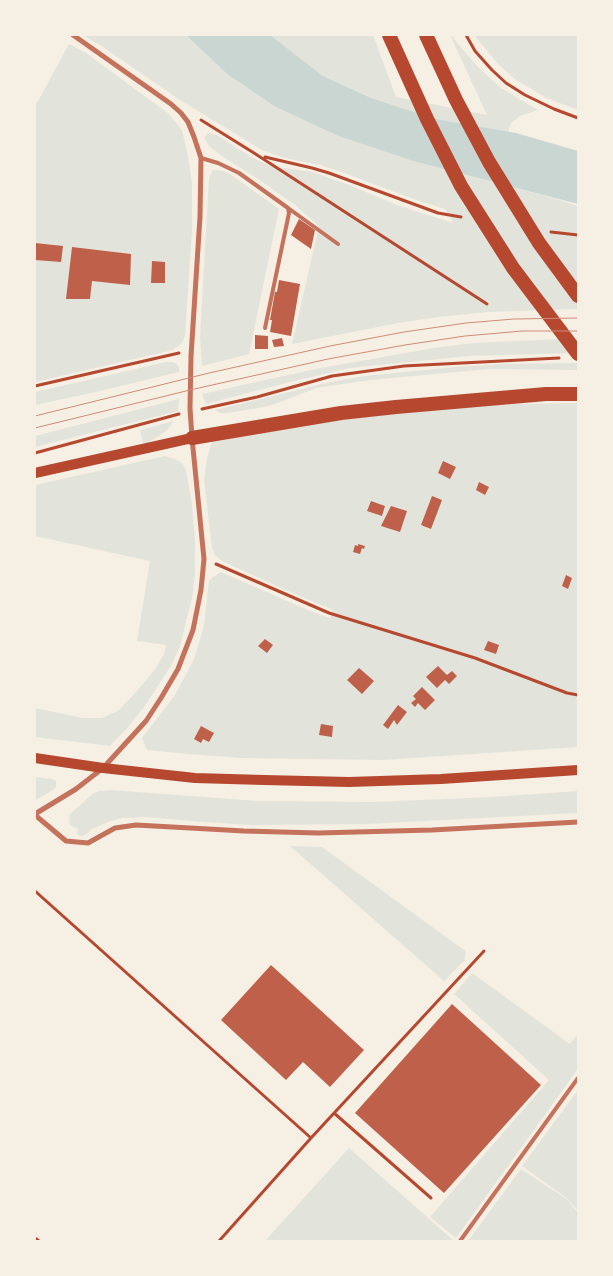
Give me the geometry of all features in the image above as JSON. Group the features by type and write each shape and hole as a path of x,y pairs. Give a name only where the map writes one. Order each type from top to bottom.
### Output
{"highway":[{"path":"389,35 427,119 461,186 513,268 578,354"},
{"path":"426,35 456,100 489,162 539,243 578,296"},
{"path":"192,438 304,419 387,408 546,394 578,394"}],"main road":[{"path":"35,473 192,438"},
{"path":"35,758 195,778 349,782 441,779 578,770"}],"street":[{"path":"73,35 181,113 188,122 201,158 200,217 190,412 204,559 201,590 193,630 178,669 162,698 146,721 103,768 76,789 35,815 66,841 88,843 115,828 136,825 318,833 432,830 578,822"}],"lane":[{"path":"201,158 218,163 239,173 338,244"},
{"path":"265,328 289,213 288,208"},
{"path":"460,1241 578,1078"}],"path":[{"path":"466,35 475,51 506,83 554,110 578,118"},
{"path":"197,118 487,304"},
{"path":"254,153 265,158 329,172 438,213 465,218"},
{"path":"547,232 578,235"},
{"path":"35,386 192,350"},
{"path":"35,453 190,412 258,397 332,376 404,366 561,357"},
{"path":"204,559 329,613 475,658 567,693 578,695"},
{"path":"35,891 311,1138"},
{"path":"219,1241 311,1138 484,951"},
{"path":"334,1113 431,1198"},
{"path":"35,1238 39,1241"}],"shaded area":[{"path":"82,35 186,35 227,74 274,106 338,136 413,161 578,206 578,309 488,312 439,317 398,323 292,344 319,226 295,205 209,146 204,138 208,133 217,135 251,157 270,166 312,172 397,205 453,223 445,209 320,165 278,156 262,150 180,100 100,45"},
{"path":"186,35 270,35 323,76 371,98 436,119 516,133 578,151 578,204 413,161 338,136 274,106 227,74"},
{"path":"270,35 373,35 396,97 487,115 450,35 452,35 478,67 501,88 538,110 520,116 511,123 508,132 436,119 371,98 323,76"},
{"path":"474,35 578,35 578,110 546,98 515,79 498,64"},
{"path":"69,44 86,53 169,114 182,130 192,183 192,231 185,336 182,343 173,350 35,382 35,102 37,103"},
{"path":"213,170 224,171 233,176 279,209 249,354 202,366 200,337 209,178"},
{"path":"558,339 578,340 578,353 469,356 350,368 206,404 202,394 315,369 434,348 473,343"},
{"path":"166,362 177,364 179,372 35,405 35,392"},
{"path":"578,363 578,370 489,369 370,380 316,388 265,407 227,413 220,413 215,410 330,382 365,376 454,367"},
{"path":"179,399 178,411 35,447 35,436"},
{"path":"578,403 578,747 383,760 241,758 147,750 142,738 175,695 194,659 204,626 209,580 221,572 330,618 333,610 222,561 215,555 212,548 204,480 207,458 212,442 350,418 455,407"},
{"path":"174,421 159,436 147,443 143,443 140,430"},
{"path":"165,456 183,464 186,471 192,504 195,541 195,575 192,598 180,646 172,664 147,703 110,746 35,737 35,708 83,718 102,718 118,711 156,668 164,654 166,645 137,641 150,561 35,536 35,485"},
{"path":"35,777 52,779 56,781 56,787 35,800"},
{"path":"110,790 258,801 374,802 578,791 578,813 368,824 252,825 146,817 122,818 92,829 85,835 77,834 78,829 70,825 70,814 94,793"},
{"path":"290,846 322,847 464,950 466,953 464,961 444,981"},
{"path":"472,973 570,1044 578,1034 578,1069 456,1238 430,1217 549,1080 454,994"},
{"path":"578,1090 578,1211 568,1199 522,1166"},
{"path":"349,1148 454,1241 265,1241"},
{"path":"521,1169 568,1200 578,1213 578,1241 468,1241"}],"building":[{"path":"299,219 315,230 311,249 291,235"},
{"path":"35,243 63,246 61,262 35,260"},
{"path":"72,247 131,254 130,285 92,281 90,299 66,299"},
{"path":"152,261 165,262 165,283 151,283"},
{"path":"279,280 300,284 291,336 270,332 272,320 270,320"},
{"path":"255,335 268,336 268,349 255,349"},
{"path":"282,338 284,346 274,347 272,340"},
{"path":"443,461 456,467 450,479 438,473"},
{"path":"479,482 489,487 485,495 476,490"},
{"path":"432,496 442,500 431,529 421,525"},
{"path":"371,501 385,506 382,516 367,511"},
{"path":"391,506 407,511 400,532 381,526"},
{"path":"358,544 365,546 360,554 353,552 355,545 358,546"},
{"path":"566,575 572,578 568,589 562,586"},
{"path":"265,639 273,645 267,653 258,646"},
{"path":"488,641 499,645 496,654 484,650"},
{"path":"438,666 447,675 452,671 457,676 449,684 445,680 437,688 426,677"},
{"path":"359,668 374,681 362,694 347,680"},
{"path":"422,687 435,700 425,710 418,703 415,707 411,703 416,699 413,696"},
{"path":"398,705 407,712 397,725 394,720 388,729 383,725"},
{"path":"321,724 333,726 332,737 319,735"},
{"path":"201,726 214,733 209,742 203,739 201,743 194,739"},
{"path":"271,965 364,1050 330,1087 303,1062 286,1080 221,1020"},
{"path":"452,1004 541,1085 444,1193 355,1113"}],"tram line":[{"path":"35,416 209,373 330,346 404,332 466,323 514,319 578,318"},
{"path":"35,428 328,359 405,345 465,336 522,331 578,331"}]}
